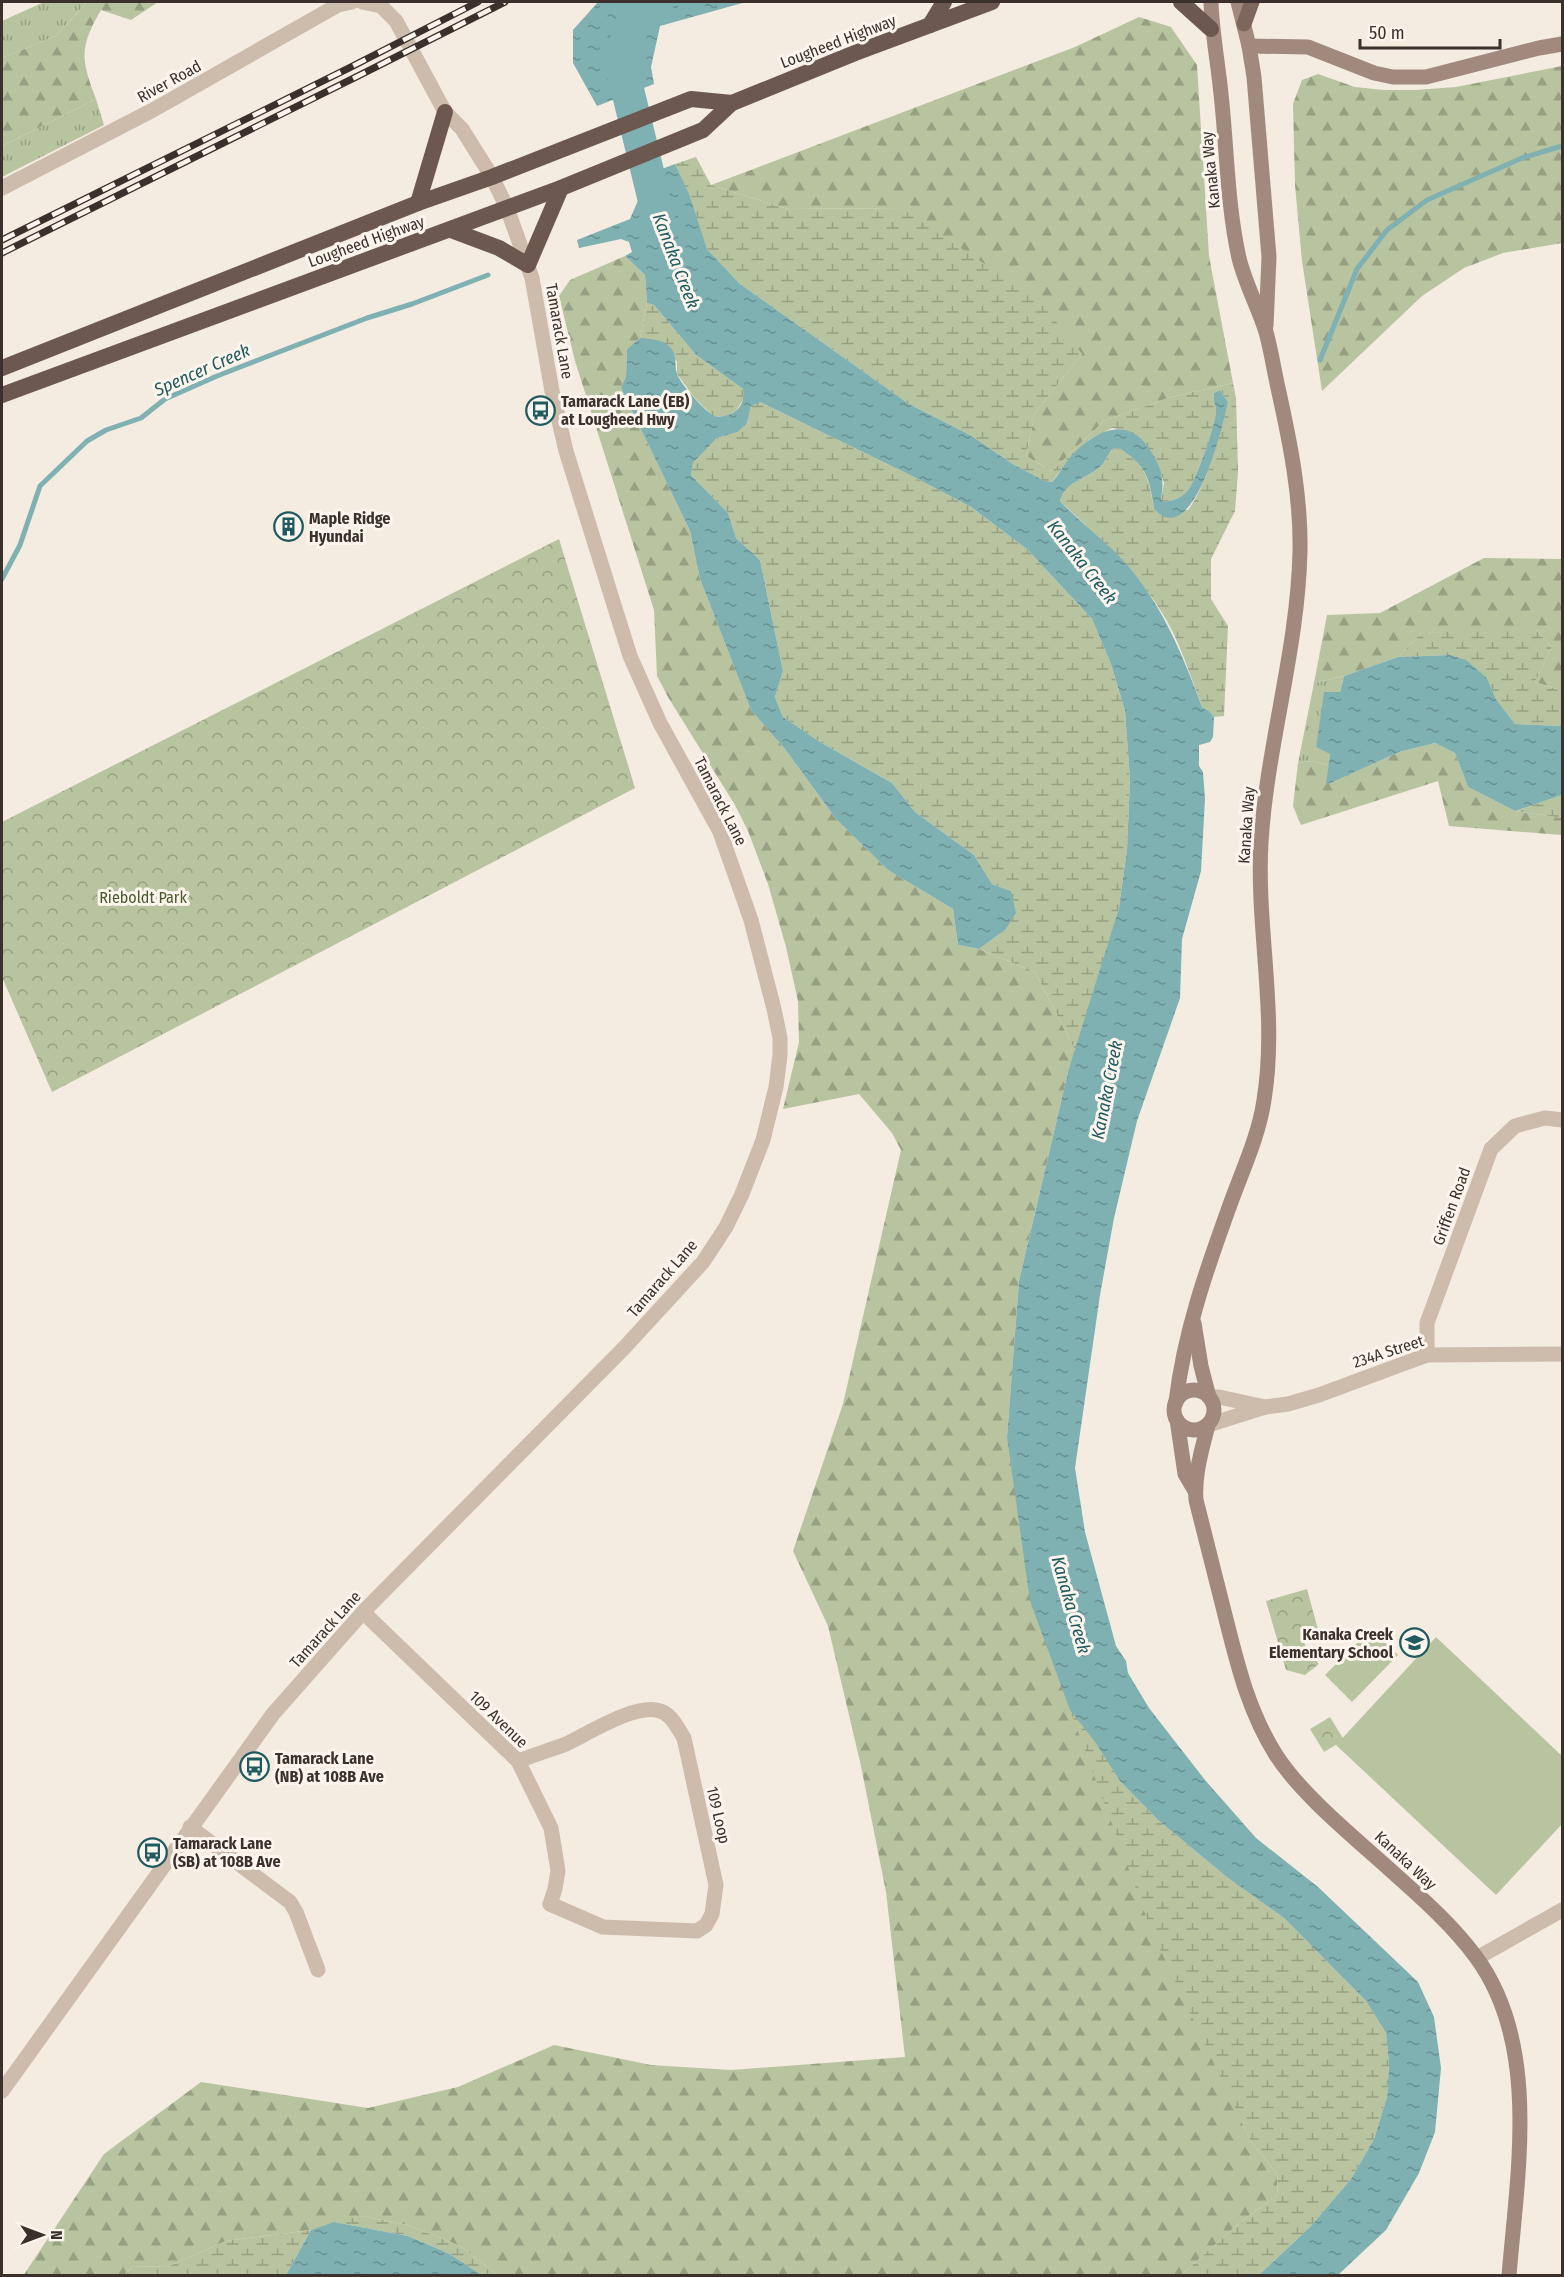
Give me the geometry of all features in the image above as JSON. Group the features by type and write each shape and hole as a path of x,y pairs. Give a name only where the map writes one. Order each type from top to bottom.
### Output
{"highway":[{"path":"930,25 944,2"},
{"name":"Lougheed Highway","path":"2,395 561,188 703,130 732,102 992,2"},
{"path":"1181,2 1212,29"},
{"name":"Lougheed Highway","path":"2,368 418,203 492,177 691,99 732,102"},
{"path":"418,203 445,112"},
{"path":"451,230 499,248 528,265 561,188"}],"main road":[{"name":"Kanaka Way","path":"1176,1402 1180,1372 1193,1315 1258,1127 1264,1102 1268,1073 1270,1010 1262,902 1263,807 1293,628 1300,550 1293,453 1266,332 1239,260 1230,194 1218,60 1212,29 1211,2"},
{"name":"Kanaka Way","path":"1238,2 1250,46 1269,257 1266,332"},
{"path":"1245,24 1252,2"},
{"path":"1250,46 1308,47 1374,73 1409,79 1426,77 1563,44"},
{"name":"Kanaka Way","path":"1193,1315 1201,1366 1209,1397"},
{"path":"1196,1390 1209,1397 1214,1410 1213,1418 1208,1425 1197,1430 1190,1430 1177,1420 1174,1411 1176,1402 1182,1395 1196,1390"},
{"name":"Kanaka Way","path":"1177,1420 1185,1473 1195,1491 1241,1680 1255,1719 1276,1756 1305,1791 1439,1914 1477,1958 1498,1996 1512,2036 1519,2081 1517,2169 1509,2276"},
{"name":"Kanaka Way","path":"1195,1491 1200,1454 1208,1425"}],"street":[{"name":"River Road","path":"2,188 153,111 338,5 352,2"},
{"path":"362,2 381,6 396,21 445,112 462,129 492,177"},
{"name":"Tamarack Lane","path":"2,2091 273,1714 363,1612 624,1348 703,1262 726,1227 742,1194 763,1140 770,1113 780,1055 780,1038 751,920 720,832 676,752 630,656 566,451 528,265 507,208 492,177"},
{"name":"Griffen Road","path":"1428,1355 1428,1323 1491,1149 1515,1126 1545,1118 1563,1120"},
{"name":"234A Street","path":"1208,1425 1265,1407 1288,1404 1312,1397 1428,1355 1563,1354"},
{"name":"234A Street","path":"1209,1397 1265,1407"},
{"name":"109 Avenue","path":"363,1612 518,1761 551,1828 558,1871 555,1889 544,1906"},
{"name":"109 Loop","path":"518,1761 643,1710 658,1710 672,1719 684,1738 716,1886 712,1914 706,1925 697,1931 603,1927 544,1906"},
{"path":"190,1827 290,1902 318,1970"},
{"path":"1477,1958 1563,1910"}],"green space":[{"path":"44,2 87,2 56,36 2,58 2,21"},
{"path":"87,2 158,2 131,20 101,10 89,34 85,54 87,74 96,99 2,146 2,58 56,36"},
{"path":"1139,17 1171,27 1197,65 1209,256 1233,383 1171,397 1104,421 1052,471 1026,456 1035,413 1082,354 901,208 788,209 711,185 1075,47"},
{"path":"1562,66 1562,243 1503,253 1464,268 1422,296 1322,391 1302,261 1295,185 1293,104 1302,80 1318,74 1355,87 1416,90 1456,87"},
{"path":"96,99 104,125 2,177 2,146"},
{"path":"696,157 711,185 788,209 901,208 1040,301 1082,354 1035,413 1026,456 1052,471 1104,421 1171,397 1233,383 1236,398 1238,472 1235,511 1211,559 1211,599 1228,626 1224,716 1214,717 1202,707 1172,631 1144,587 1118,557 1060,501 1071,485 1101,466 1112,449 1119,448 1141,467 1148,480 1154,509 1188,510 1202,486 1221,429 1228,402 1220,390 1214,393 1215,417 1192,485 1178,498 1164,502 1161,499 1164,483 1156,459 1125,430 1112,428 1090,439 1068,460 1052,482 1045,481 1011,463 972,436 909,404 740,284 707,249 675,164"},
{"path":"625,256 645,275 647,303 640,338 627,349 626,376 621,388 690,531 700,579 751,710 785,749 836,819 888,870 953,909 958,945 979,949 1035,972 1076,1052 1068,1072 1019,1281 1007,1437 1211,2054 1250,2140 1277,2174 1278,2195 1244,2219 1182,2274 1176,2275 498,2275 460,2246 408,2225 362,2216 311,2230 226,2241 167,2267 132,2266 125,2275 23,2276 104,2154 201,2082 368,2108 458,2087 554,2045 651,2065 731,2070 905,2057 886,1892 861,1766 828,1626 793,1551 843,1404 901,1150 892,1133 859,1094 783,1109 799,1042 798,1001 786,947 768,884 748,831 735,805 657,676 654,610 575,361 559,296 570,280"},
{"path":"647,303 654,305 696,355 743,389 744,398 736,411 724,417 713,416 694,397 677,374 677,361 640,338"},
{"path":"756,402 912,476 971,507 1027,549 1092,619 1111,664 1125,711 1130,780 1127,849 1119,908 1076,1052 1035,972 979,949 1005,930 1011,891 992,884 974,855 915,812 892,783 820,742 783,717 775,697 783,671 760,560 736,538 728,513 691,475 693,463 717,438 738,432 747,423 751,406"},
{"name":"Rieboldt Park","path":"559,539 635,788 52,1092 2,977 2,822"},
{"path":"1484,558 1562,559 1562,691 1535,682 1552,647 1536,630 1421,633 1398,657 1344,676 1314,683 1327,615 1380,613"},
{"path":"1536,630 1552,647 1535,682 1562,691 1562,726 1515,724 1496,699 1487,678 1450,655 1398,657 1421,633"},
{"path":"1344,676 1340,692 1325,692 1316,747 1330,753 1329,765 1312,761 1298,763 1314,683"},
{"path":"1435,743 1455,753 1468,787 1515,811 1562,818 1562,835 1449,826 1438,781 1301,825 1293,806 1298,763 1312,761 1329,765 1327,784 1399,752"},
{"path":"1562,795 1562,818 1515,811"},
{"path":"1307,1589 1320,1637 1304,1642 1319,1664 1305,1675 1286,1670 1266,1601"},
{"path":"1371,1629 1398,1655 1352,1702 1325,1675"},
{"path":"1436,1637 1562,1756 1562,1824 1496,1895 1336,1745"},
{"path":"1070,1710 1096,1742 1120,1781 1158,1820 1228,1878 1284,1918 1366,2001 1386,2033 1389,2065 1387,2097 1374,2139 1351,2179 1311,2226 1259,2275 1176,2275 1182,2274 1244,2219 1278,2195 1277,2174 1250,2140 1151,1930"},
{"path":"1330,1717 1344,1740 1324,1752 1310,1729"},
{"path":"362,2216 408,2225 460,2246 498,2275 482,2275 448,2253 408,2236 334,2222"},
{"path":"311,2230 286,2275 125,2276 132,2266 167,2267 226,2241"}],"water":[{"path":"598,2 746,2 660,26 651,67 654,84 597,106 573,63 573,30"},
{"path":"675,164 689,194 707,249 740,284 909,404 972,436 1011,463 1045,481 1052,482 1068,460 1086,442 1097,435 1118,429 1139,437 1148,447 1159,466 1162,478 1161,499 1164,502 1178,498 1192,485 1205,452 1216,411 1214,393 1220,390 1228,402 1215,451 1199,492 1188,507 1177,516 1165,517 1154,509 1145,473 1136,461 1119,448 1112,449 1101,466 1071,485 1060,501 1130,568 1156,604 1177,644 1202,707 1214,717 1213,737 1210,742 1199,745 1199,766 1203,772 1205,799 1201,871 1182,939 1180,998 1137,1121 1114,1218 1100,1295 1075,1468 1085,1532 1116,1646 1126,1661 1128,1673 1149,1708 1205,1780 1256,1838 1318,1887 1418,1982 1434,2017 1441,2068 1435,2132 1419,2173 1386,2230 1338,2275 1259,2275 1311,2226 1351,2179 1374,2139 1387,2097 1389,2065 1386,2033 1366,2001 1284,1918 1228,1878 1158,1820 1120,1781 1096,1743 1070,1710 1030,1601 1007,1437 1019,1281 1068,1072 1119,908 1127,849 1130,780 1125,711 1111,664 1092,619 1027,549 971,507 760,402 751,406 747,423 738,432 717,438 693,463 691,475 728,513 736,538 760,560 783,671 775,697 783,717 820,742 892,783 915,812 974,855 992,884 1011,891 1016,913 1005,930 979,949 958,945 953,909 888,870 836,819 785,749 751,710 700,579 690,531 621,388 626,376 627,349 640,338 660,341 670,347 674,353 679,378 711,414 717,417 729,415 737,410 743,400 743,389 696,355 654,305 647,303 645,275 625,256 632,252 629,242 621,239 579,248 577,240 630,219 639,198 633,180"},
{"path":"1450,655 1466,660 1487,678 1496,699 1515,724 1562,726 1562,795 1515,811 1468,787 1455,753 1435,743 1399,752 1326,785 1330,754 1316,747 1324,692 1340,692 1344,676 1398,657"},
{"path":"334,2222 408,2236 448,2253 482,2275 286,2275 311,2230"}],"waterway":[{"name":"Kanaka Creek","path":"657,2 634,17 620,59 659,219"},
{"path":"1320,360 1357,269 1387,230 1427,200 1522,158 1562,146"},
{"name":"Spencer Creek","path":"2,579 20,545 40,486 87,441 106,430 141,418 165,399 217,376 367,318 412,304 488,275"}],"railway":[{"path":"2,240 478,2"},
{"path":"2,253 505,2"}],"place":[{"name":"Tamarack Lane (EB) at Lougheed Hwy","path":"540,410"},
{"name":"Maple Ridge Hyundai","path":"288,527"},
{"name":"Kanaka Creek Elementary School","path":"1414,1643"},
{"name":"Tamarack Lane (NB) at 108B Ave","path":"254,1767"},
{"name":"Tamarack Lane (SB) at 108B Ave","path":"152,1852"}]}
